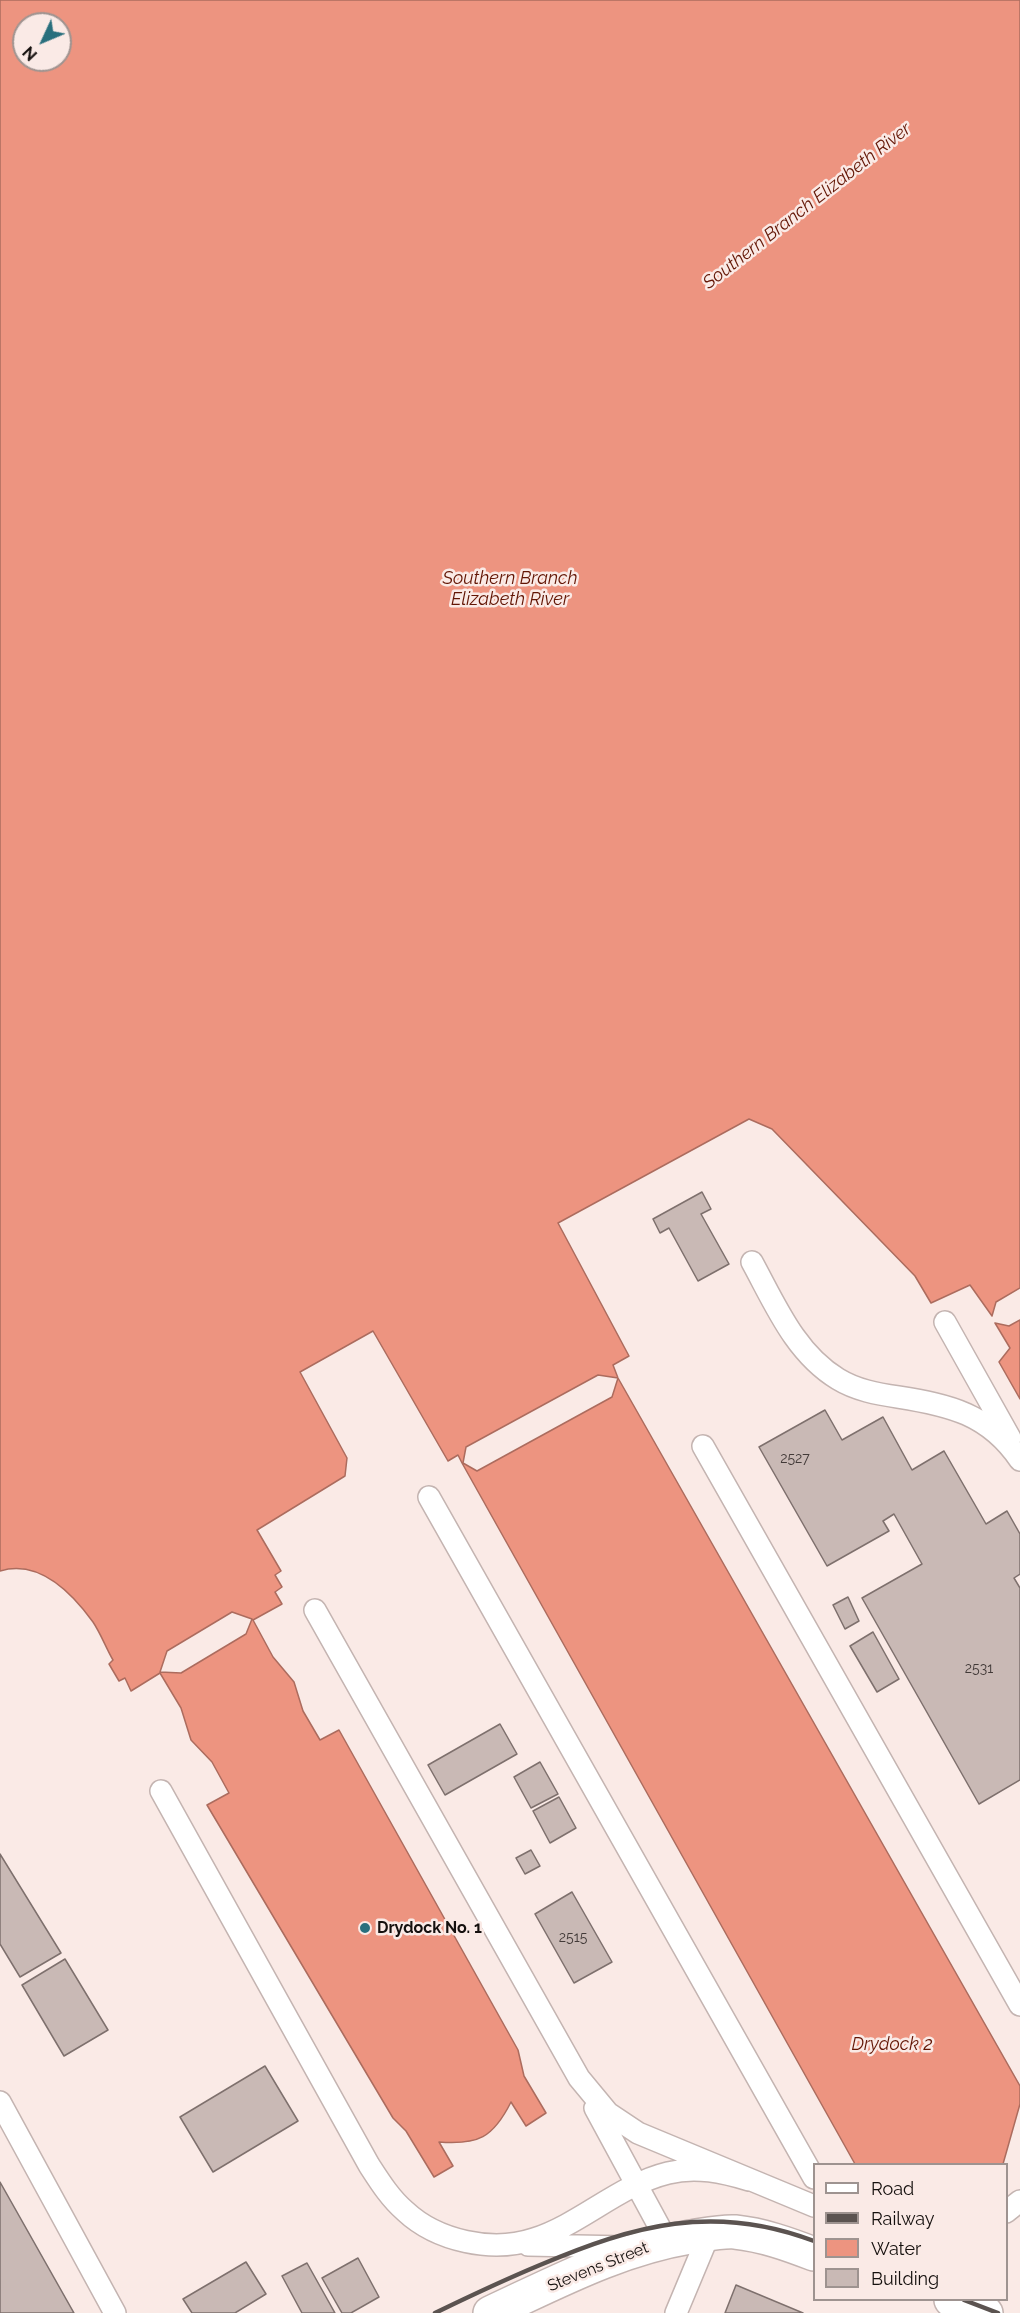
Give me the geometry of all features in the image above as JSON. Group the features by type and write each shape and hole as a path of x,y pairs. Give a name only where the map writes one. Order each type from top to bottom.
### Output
{"street":[{"name":"Stevens Street","path":"489,2313 606,2260 654,2244 733,2232 771,2238 813,2254"},
{"path":"954,2301 986,2313"}],"lane":[{"path":"752,1262 798,1342 808,1355 831,1374 859,1390 947,1406 965,1413 993,1430 1020,1458"},
{"path":"945,1322 1020,1458"},
{"path":"703,1446 1020,2005"},
{"path":"429,1497 813,2176"},
{"path":"161,1791 381,2185 407,2214 437,2231 466,2242 654,2244 637,2185 315,1610"},
{"path":"579,2078 593,2097 622,2124 656,2142 813,2206"},
{"path":"0,2102 115,2313"},
{"path":"498,2244 534,2239 637,2185 669,2172 721,2172 749,2180"},
{"path":"1008,2210 1020,2201"},
{"path":"676,2313 709,2234"}],"water":[{"name":"Southern Branch Elizabeth River","path":"0,0 1020,0 1020,1288 996,1302 992,1316 970,1285 931,1303 915,1276 772,1129 749,1119 558,1223 629,1356 613,1365 618,1378 1020,2086 1020,2104 1003,2163 854,2163 458,1455 448,1461 373,1331 300,1372 347,1458 345,1476 257,1530 281,1571 275,1575 282,1587 275,1592 282,1604 253,1620 273,1657 294,1682 303,1711 320,1740 339,1730 518,2050 524,2076 546,2113 526,2126 511,2102 498,2124 483,2137 464,2142 439,2142 453,2166 434,2177 406,2131 393,2118 207,1805 229,1793 212,1762 191,1740 181,1708 160,1673 131,1691 125,1678 119,1681 109,1664 113,1660 99,1631 75,1600 53,1581 28,1570 0,1571","holes":["598,1375 618,1378 612,1397 477,1471 463,1463 466,1447","232,1612 252,1619 246,1634 181,1673 160,1672 167,1651"]},
{"path":"1020,1320 1020,1399 999,1362 1010,1348 995,1323 1009,1326"}],"building":[{"path":"702,1192 711,1209 701,1214 729,1264 698,1281 669,1228 660,1233 653,1219"},
{"path":"825,1410 842,1440 883,1417 912,1470 944,1451 986,1524 1007,1511 1020,1534 1020,1574 1014,1578 1020,1588 1020,1780 979,1804 862,1598 922,1564 894,1514 883,1521 889,1531 827,1566 759,1447"},
{"path":"848,1597 859,1621 845,1629 833,1605"},
{"path":"873,1632 899,1679 877,1692 850,1646"},
{"path":"500,1724 517,1754 445,1795 428,1765"},
{"path":"540,1762 558,1794 531,1808 514,1777"},
{"path":"559,1797 576,1828 550,1843 533,1811"},
{"path":"531,1850 540,1866 525,1874 516,1858"},
{"path":"0,1854 61,1953 20,1977 0,1944"},
{"path":"572,1892 612,1962 574,1983 535,1914"},
{"path":"65,1959 108,2030 64,2056 22,1985"},
{"path":"265,2066 298,2121 213,2172 180,2117"},
{"path":"0,2182 74,2313 0,2313"},
{"path":"358,2258 379,2297 351,2313 342,2313 322,2278"},
{"path":"246,2262 266,2294 235,2313 192,2313 183,2299"},
{"path":"307,2263 335,2313 302,2313 282,2276"},
{"path":"736,2285 803,2313 725,2313"}],"railway":[{"path":"435,2313 513,2276 575,2251 642,2230 708,2221 742,2223 777,2229 813,2241"},
{"path":"967,2301 998,2313"}],"place":[{"name":"Drydock No. 1","path":"365,1928"}],"water label":[{"name":"Drydock 2","path":"892,2045"}]}
